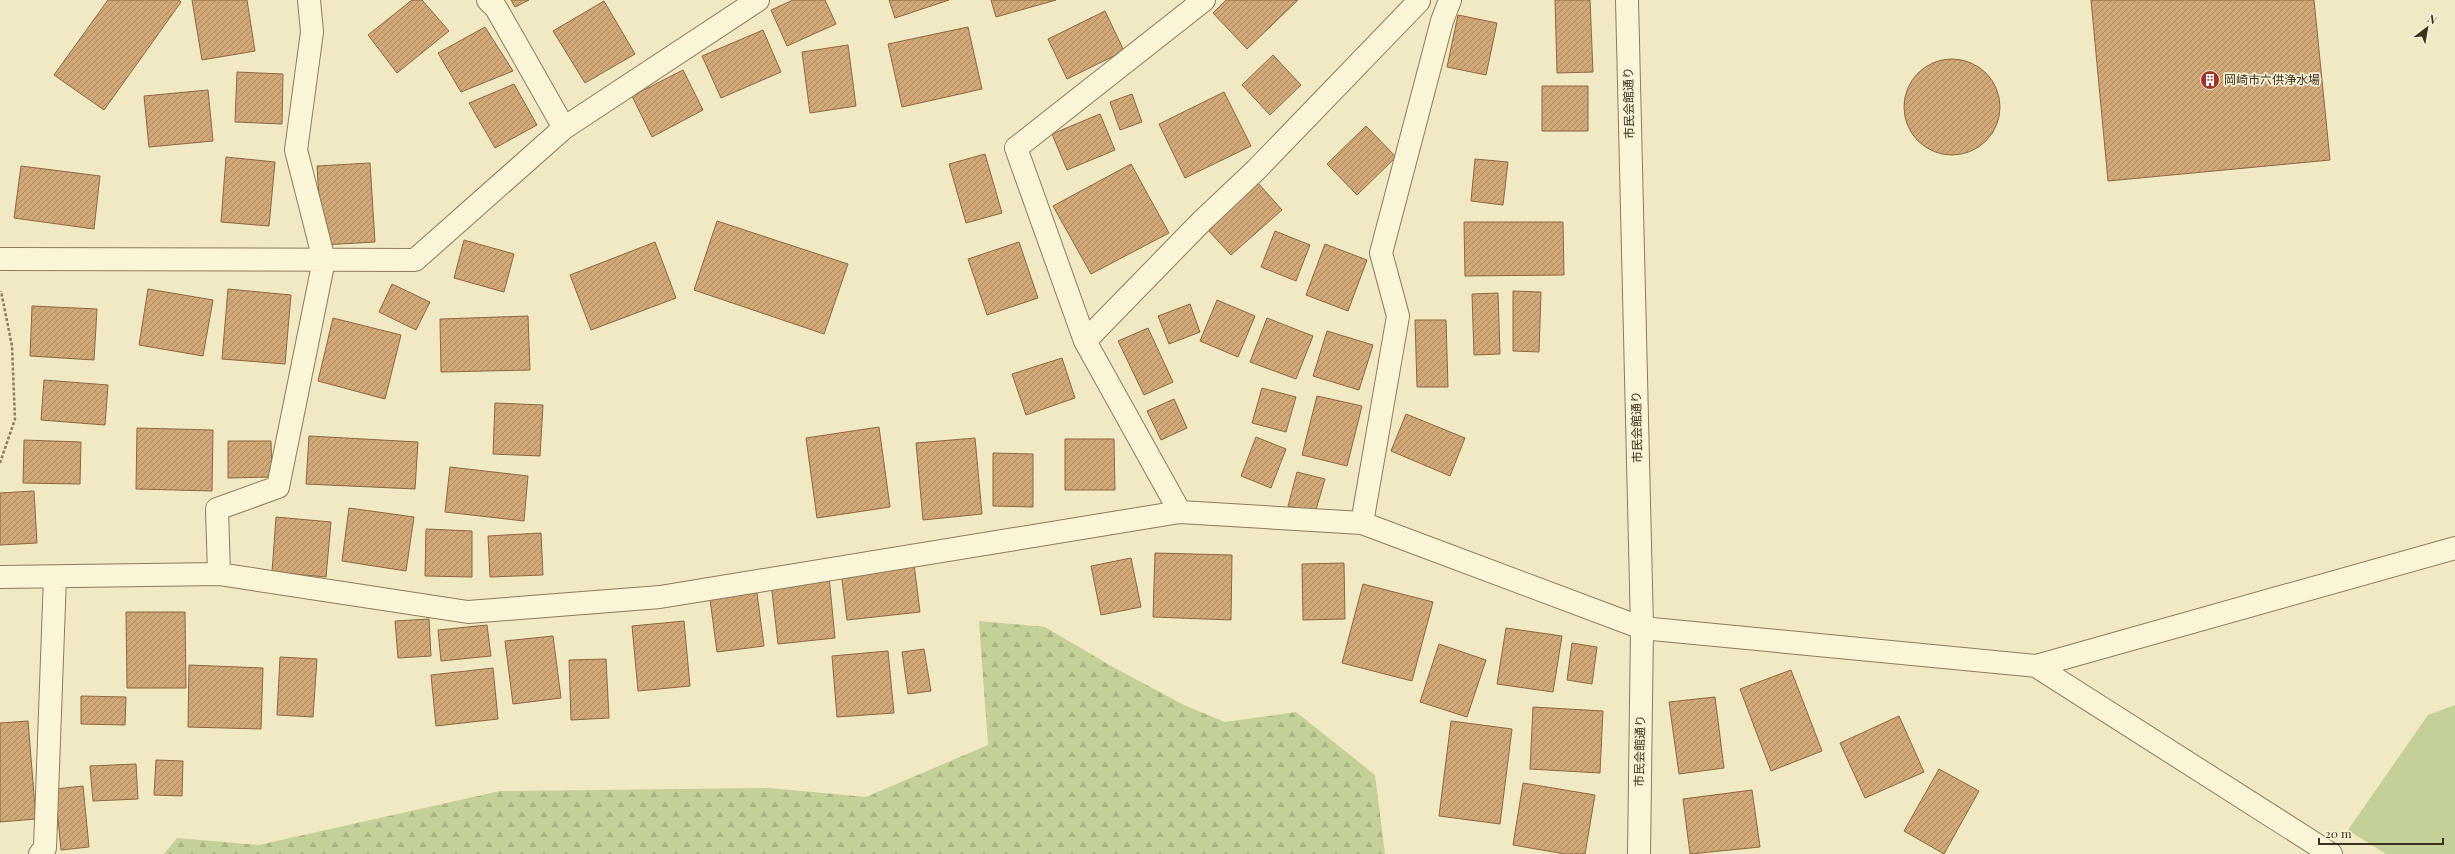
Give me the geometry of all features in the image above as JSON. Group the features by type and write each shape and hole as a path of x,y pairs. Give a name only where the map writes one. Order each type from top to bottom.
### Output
{"street":[{"path":"219,574 216,509 278,487 324,260 296,150 312,32 309,0"},
{"path":"488,0 496,8 564,128"},
{"path":"0,259 415,260 564,128 758,0"},
{"path":"1180,512 1085,341 1016,148 1204,0"},
{"path":"1085,341 1202,221 1256,170 1418,0 1442,21"},
{"path":"1362,523 1398,316 1382,253 1442,21 1450,0"},
{"name":"市民会館通り","path":"1627,0 1642,628 1639,854"},
{"path":"0,577 219,574 468,612 660,597 1180,512 1362,523 1642,628 2036,666 2455,548"},
{"path":"40,854 45,848 55,577"},
{"path":"2036,666 2331,854"}],"path":[{"path":"0,289 12,346 15,419 0,463"}],"green space":[{"path":"979,621 1045,627 1111,666 1184,705 1225,722 1296,712 1375,775 1385,854 164,854 177,838 259,845 500,791 769,788 866,797 988,745"},
{"path":"2455,705 2455,854 2386,854 2348,830 2428,715"}],"building":[{"path":"108,0 179,0 181,2 104,110 54,75"},
{"path":"192,0 247,0 255,51 202,60"},
{"path":"412,0 422,0 449,31 397,73 368,35"},
{"path":"511,0 529,0 515,7"},
{"path":"793,0 825,0 836,24 787,46 771,10"},
{"path":"889,0 949,0 895,18"},
{"path":"991,0 1056,0 996,17"},
{"path":"1226,0 1298,0 1247,49 1213,13"},
{"path":"1555,0 1590,0 1593,72 1557,73"},
{"name":"岡崎市六供浄水場","path":"2091,0 2314,0 2330,160 2108,181"},
{"path":"604,1 635,54 585,83 553,31"},
{"path":"1105,11 1124,51 1067,79 1048,39"},
{"path":"1458,15 1497,23 1486,75 1447,67"},
{"path":"485,27 513,71 461,92 438,53"},
{"path":"968,27 982,89 902,107 888,44"},
{"path":"763,30 781,72 721,98 702,56"},
{"path":"848,45 856,106 810,113 802,52"},
{"path":"1273,55 1301,85 1270,115 1242,85"},
{"path":"1952,59 1970,63 1979,67 1986,73 1992,80 1996,89 2000,107 1996,125 1992,134 1986,141 1979,147 1970,151 1952,155 1934,151 1925,147 1918,141 1912,134 1908,125 1904,107 1908,89 1912,80 1918,73 1925,67 1934,63"},
{"path":"683,70 703,110 652,137 632,96"},
{"path":"237,72 283,74 282,124 235,122"},
{"path":"514,84 537,125 495,148 469,103"},
{"path":"1542,86 1588,86 1588,131 1542,131"},
{"path":"208,90 213,141 149,147 144,96"},
{"path":"1224,92 1251,146 1185,178 1159,124"},
{"path":"1132,94 1142,122 1120,130 1110,102"},
{"path":"1100,114 1115,150 1067,170 1052,134"},
{"path":"1366,126 1396,157 1357,195 1327,164"},
{"path":"985,154 1002,213 966,223 949,164"},
{"path":"226,157 275,162 269,226 221,222"},
{"path":"1475,159 1508,162 1503,205 1471,201"},
{"path":"370,163 375,242 322,245 317,166"},
{"path":"1131,164 1169,233 1091,274 1053,206"},
{"path":"21,166 100,176 94,229 14,218"},
{"path":"1258,183 1282,210 1231,255 1207,229"},
{"path":"717,221 848,264 824,334 694,290"},
{"path":"1464,222 1563,222 1564,275 1465,276"},
{"path":"1275,231 1310,245 1296,281 1261,267"},
{"path":"464,240 514,254 504,292 454,278"},
{"path":"655,242 676,298 591,330 570,275"},
{"path":"1019,242 1038,298 987,315 968,259"},
{"path":"1325,244 1367,260 1348,311 1306,295"},
{"path":"392,284 430,302 416,330 379,312"},
{"path":"148,289 213,300 203,356 139,345"},
{"path":"228,289 291,295 285,364 222,359"},
{"path":"1513,291 1541,292 1539,352 1513,351"},
{"path":"1498,293 1500,354 1474,355 1472,294"},
{"path":"1217,300 1255,316 1238,357 1200,341"},
{"path":"1190,304 1200,332 1169,344 1158,316"},
{"path":"32,306 97,309 94,360 30,356"},
{"path":"528,316 530,370 441,372 440,319"},
{"path":"333,318 401,335 385,399 318,381"},
{"path":"1267,318 1313,336 1296,379 1250,362"},
{"path":"1415,320 1446,320 1448,387 1417,387"},
{"path":"1148,328 1173,382 1144,395 1118,341"},
{"path":"1327,331 1373,345 1359,390 1313,376"},
{"path":"1062,358 1075,398 1026,415 1012,374"},
{"path":"44,380 108,385 105,425 41,420"},
{"path":"1262,388 1296,397 1286,432 1252,423"},
{"path":"1317,396 1362,406 1347,466 1302,455"},
{"path":"1174,399 1187,428 1161,440 1147,411"},
{"path":"495,403 543,405 540,456 493,454"},
{"path":"1406,414 1465,438 1450,476 1391,451"},
{"path":"879,427 890,507 817,518 806,438"},
{"path":"137,428 213,430 212,491 136,489"},
{"path":"309,436 418,442 415,489 306,484"},
{"path":"1256,437 1286,449 1271,488 1241,476"},
{"path":"975,438 982,514 923,520 916,443"},
{"path":"1065,439 1114,439 1115,490 1065,490"},
{"path":"24,440 81,442 80,484 23,483"},
{"path":"228,441 271,441 272,477 228,478"},
{"path":"993,453 1033,454 1033,507 993,506"},
{"path":"450,467 528,476 524,521 445,512"},
{"path":"1297,472 1325,479 1315,513 1288,506"},
{"path":"34,491 37,543 0,545 0,493"},
{"path":"349,508 414,517 406,571 342,561"},
{"path":"276,517 331,522 326,577 272,572"},
{"path":"426,529 472,531 472,577 425,576"},
{"path":"541,533 543,575 490,577 488,536"},
{"path":"1155,553 1232,555 1231,620 1153,617"},
{"path":"1131,558 1141,607 1101,615 1091,566"},
{"path":"1344,563 1345,619 1303,620 1302,564"},
{"path":"914,564 920,612 847,620 841,572"},
{"path":"829,577 835,638 778,644 771,583"},
{"path":"1363,584 1433,602 1412,681 1342,663"},
{"path":"756,586 764,646 717,652 709,592"},
{"path":"126,612 185,612 186,688 127,688"},
{"path":"429,619 431,656 398,658 395,621"},
{"path":"684,621 690,686 638,691 632,626"},
{"path":"487,625 491,656 441,661 438,630"},
{"path":"1506,628 1562,636 1553,692 1497,684"},
{"path":"553,636 561,698 513,704 505,641"},
{"path":"1572,643 1597,647 1592,684 1567,680"},
{"path":"1439,644 1486,660 1467,717 1420,702"},
{"path":"924,649 931,691 908,694 902,652"},
{"path":"888,651 894,713 837,717 832,656"},
{"path":"280,657 317,659 313,717 277,715"},
{"path":"606,659 609,718 571,720 569,660"},
{"path":"189,665 263,668 261,729 188,727"},
{"path":"493,668 498,719 436,726 431,675"},
{"path":"1791,670 1822,751 1771,771 1740,689"},
{"path":"81,696 126,697 125,725 81,724"},
{"path":"1715,697 1724,768 1679,774 1669,702"},
{"path":"1533,707 1603,711 1600,773 1530,769"},
{"path":"1899,716 1924,772 1865,798 1840,743"},
{"path":"28,721 36,819 0,822 0,723"},
{"path":"1451,721 1512,729 1500,824 1439,816"},
{"path":"156,760 183,761 182,796 154,795"},
{"path":"136,764 138,799 93,801 90,766"},
{"path":"1939,769 1979,791 1944,854 1904,831"},
{"path":"1523,783 1595,795 1585,854 1565,854 1513,845"},
{"path":"83,786 89,847 61,850 55,789"},
{"path":"1752,790 1760,847 1690,854 1683,799"}],"place":[{"name":"岡崎市六供浄水場","path":"2210,80"}]}
